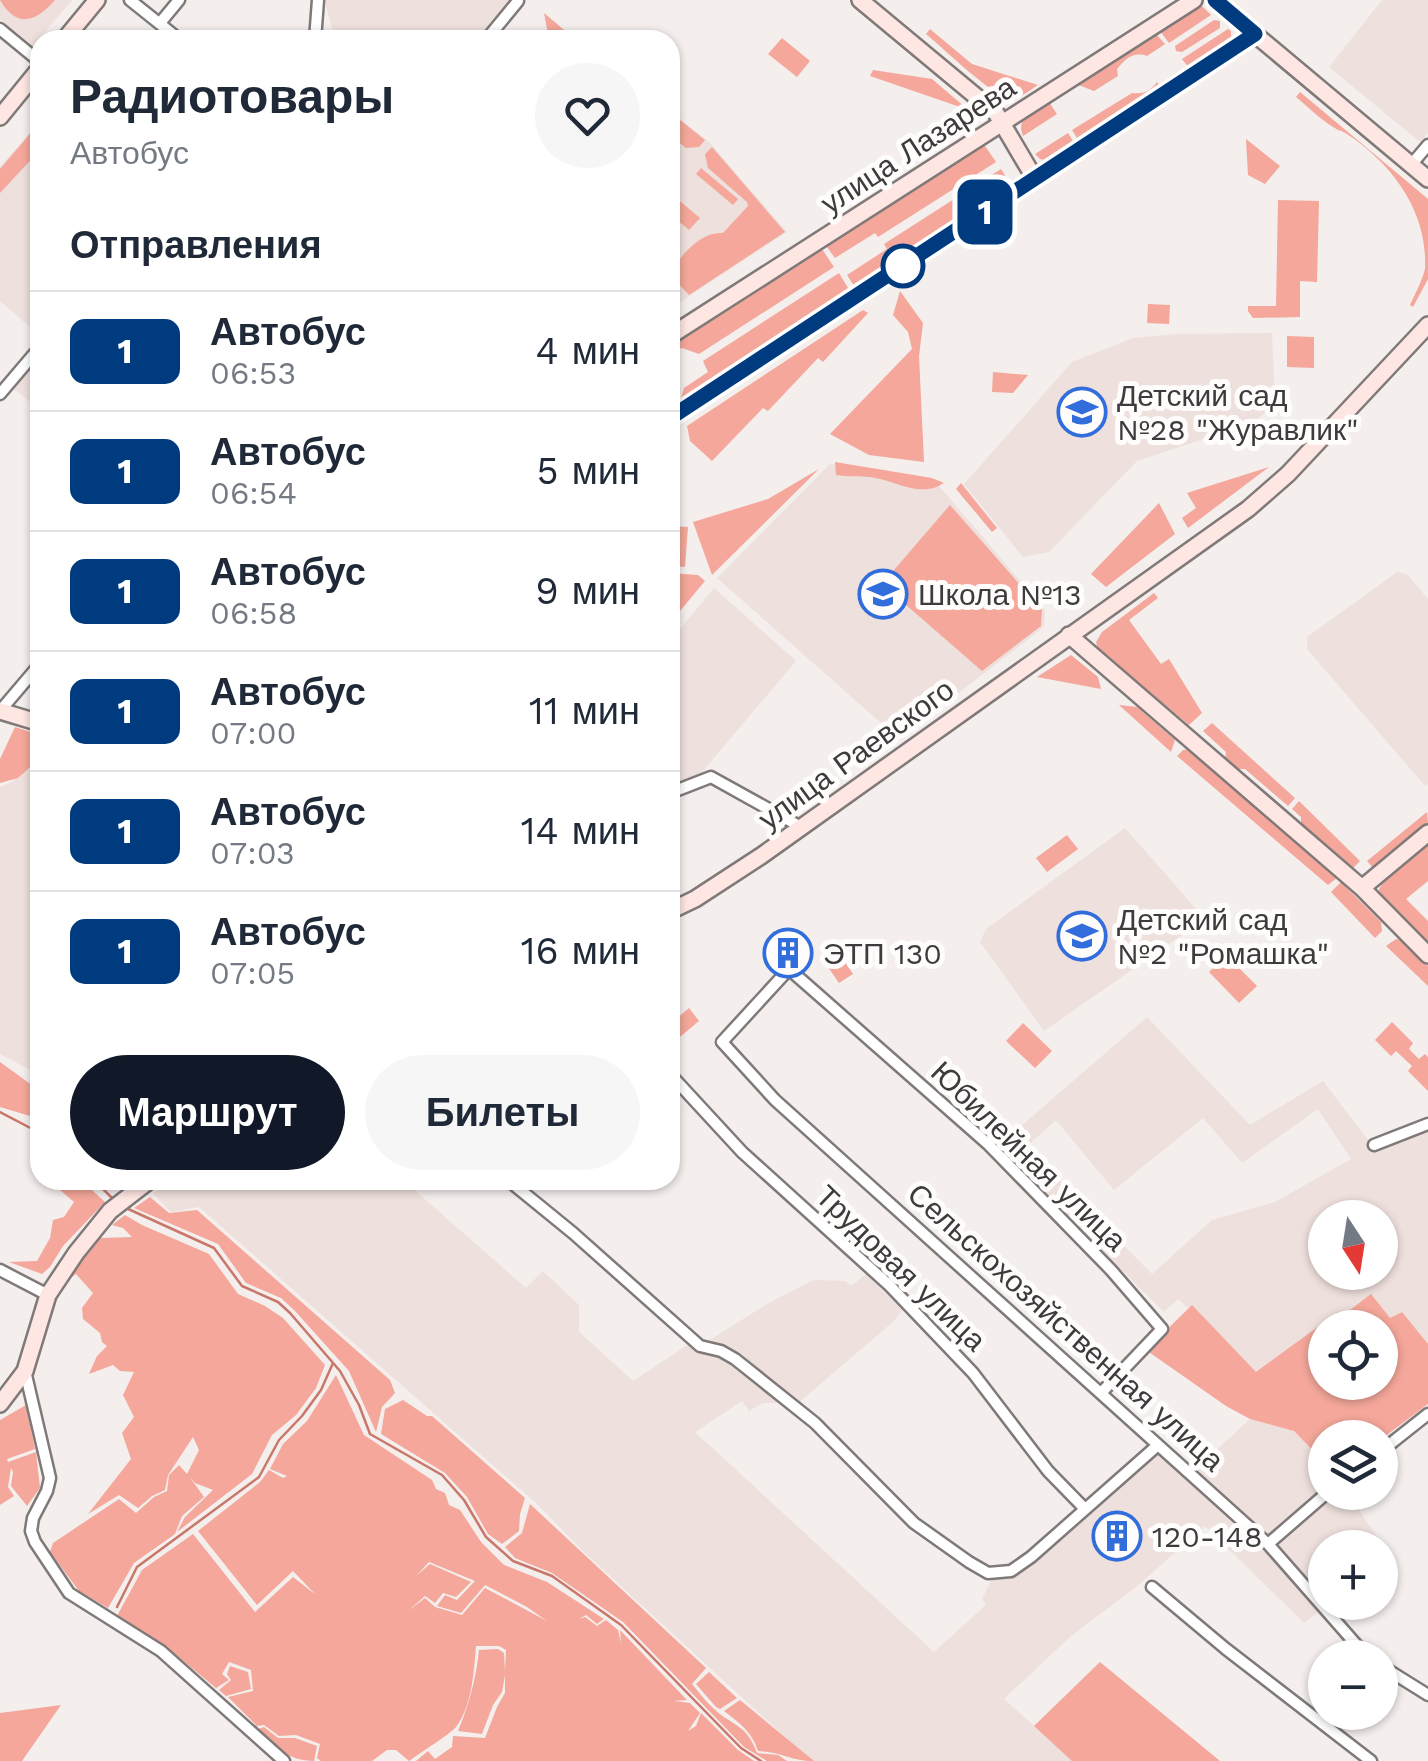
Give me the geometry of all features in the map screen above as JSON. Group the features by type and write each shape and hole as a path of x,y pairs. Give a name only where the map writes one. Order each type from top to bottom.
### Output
{"main road":[{"path":"72,30 97,0"},
{"path":"860,0 996,112 1035,179"},
{"name":"улица Лазарева","path":"680,330 1194,0"},
{"path":"1214,0 1428,179"},
{"path":"680,411 1255,34"},
{"path":"0,117 30,81"},
{"name":"улица Раевского","path":"680,906 745,867 1248,510 1288,474 1428,325"},
{"path":"1069,635 1362,888 1428,955"},
{"path":"0,711 30,720"},
{"path":"1362,888 1428,833"},
{"path":"0,1404 25,1371 48,1295 76,1252 110,1211 137,1190"}],"street":[{"path":"130,0 169,30"},
{"path":"160,22 179,0"},
{"path":"316,30 318,0"},
{"path":"494,30 518,1"},
{"path":"0,29 30,63"},
{"path":"1411,165 1428,145"},
{"path":"0,394 30,358"},
{"path":"0,711 30,676"},
{"path":"680,788 711,777 801,827"},
{"name":"Сельскохозяйственная улица","path":"789,969 722,1042 775,1100 1268,1544 1352,1640"},
{"name":"Юбилейная улица","path":"789,969 988,1144 1162,1328 1102,1392"},
{"name":"Трудовая улица","path":"680,1085 742,1152 914,1311 974,1374 1048,1471 1085,1508"},
{"path":"1374,1145 1428,1124"},
{"path":"520,1190 700,1346 735,1359 815,1423 914,1523 988,1572 1011,1570 1158,1446"},
{"path":"0,1270 48,1295"},
{"path":"25,1371 50,1478 31,1531 43,1554 69,1593 161,1651 284,1761"},
{"path":"1398,1438 1428,1414"},
{"path":"1268,1544 1308,1509"},
{"path":"1152,1588 1371,1761"},
{"path":"1398,1676 1428,1695"}],"shaded area":[{"path":"0,0 72,0 47,30 30,30 30,44 0,19"},
{"path":"0,0 55,0 34,17 20,19"},
{"path":"326,0 511,0 486,30 333,30"},
{"path":"1382,0 1428,0 1428,133 1420,142 1329,67"},
{"path":"1199,7 1211,15 1169,43 1160,31"},
{"path":"544,13 564,30 547,30"},
{"path":"1214,20 1220,21 1220,28 1182,52 1176,51 1175,46"},
{"path":"930,29 972,64 1038,85 1017,98 1001,95 926,34"},
{"path":"1228,29 1231,37 1227,44 1189,68 1182,59"},
{"path":"1156,34 1165,44 1147,56 1130,57 1117,69 1118,76 1094,91 1076,84"},
{"path":"782,38 810,61 797,77 768,54"},
{"path":"873,70 932,79 972,113 969,128 959,134 955,132 963,108 870,76"},
{"path":"1157,82 1161,88 1079,141 1072,130 1132,93 1149,90"},
{"path":"1300,92 1428,199 1428,279 1413,307 1410,305 1425,269 1414,209 1379,160 1314,113 1296,97"},
{"path":"1049,102 1057,114 1023,136 1024,119"},
{"path":"680,119 709,142 787,232 680,302"},
{"path":"680,120 705,140 699,147 686,148 680,143"},
{"path":"30,132 30,327 0,301 0,167"},
{"path":"1068,133 1075,144 1049,161 1035,154"},
{"path":"30,134 30,161 0,193 0,169"},
{"path":"1246,139 1280,166 1265,184 1248,175"},
{"path":"983,143 996,162 878,237 875,233 835,258 824,243"},
{"path":"712,147 785,232 689,295 680,286 680,260 707,236 723,233 748,206 708,168 705,154"},
{"path":"701,168 738,199 733,205 696,174"},
{"path":"1001,169 1013,188 856,289 847,275 887,249 884,244"},
{"path":"1278,200 1319,201 1317,282 1300,281 1300,317 1253,318 1248,306 1276,306"},
{"path":"680,201 700,218 689,230 680,222"},
{"path":"820,246 834,267 699,354 680,349 680,336"},
{"path":"839,273 851,293 680,405 684,388 708,372 703,361"},
{"path":"900,291 923,323 919,356 924,462 869,455 830,434 912,349 908,332 893,315"},
{"path":"1148,304 1170,305 1169,324 1147,323"},
{"path":"863,310 868,313 823,362 818,358 768,411 763,408 712,461 690,441 687,426"},
{"path":"1272,333 1275,404 1254,422 1137,461 1049,552 1023,557 964,484 1072,362 1133,338"},
{"path":"1287,336 1314,337 1314,368 1287,367"},
{"path":"30,369 30,402 14,389"},
{"path":"993,372 1028,375 1013,393 992,392"},
{"path":"835,462 944,483 917,489 870,477 836,475"},
{"name":"Школа №13","path":"830,464 934,480 1045,610 1044,627 899,739 717,578"},
{"path":"1269,467 1188,528 1182,518 1196,508 1187,493"},
{"path":"819,469 712,575 693,522 768,499"},
{"path":"961,483 997,528 992,532 956,489"},
{"path":"1159,503 1175,534 1106,587 1091,574"},
{"path":"950,505 1042,610 1041,626 982,671 882,584"},
{"path":"680,527 688,527 685,567 680,567"},
{"path":"1397,572 1407,574 1428,599 1425,786 1307,649 1307,637"},
{"path":"680,574 698,575 705,581 680,611"},
{"path":"714,588 796,661 702,772 680,784 680,629"},
{"path":"1154,593 1158,598 1129,620 1161,664 1169,659 1202,713 1189,725 1098,649 1096,642 1102,632"},
{"path":"1071,655 1098,677 1101,689 1037,677"},
{"path":"1119,705 1137,707 1175,740 1171,752"},
{"path":"1212,723 1295,798 1288,806 1245,769 1236,769 1225,760 1226,752 1203,731"},
{"path":"15,727 30,732 30,767 18,778 0,783 0,759"},
{"path":"1190,749 1338,877 1328,885 1177,756"},
{"path":"30,763 30,1070 0,1054 0,787 12,782"},
{"path":"1299,801 1360,861 1353,868 1301,823 1301,817 1292,809"},
{"path":"1427,812 1428,823 1373,868 1367,861"},
{"name":"Детский сад №2 \"Ромашка\"","path":"1125,828 1205,919 1044,1031 980,942 986,929"},
{"path":"1067,835 1078,849 1047,872 1036,858"},
{"path":"1428,845 1428,881 1406,899 1428,921 1428,945 1379,898 1379,889"},
{"path":"1341,882 1381,922 1382,931 1375,938 1331,892"},
{"path":"1396,939 1428,966 1428,986 1386,946"},
{"path":"835,948 853,974 839,983 821,957"},
{"path":"1226,955 1257,986 1239,1003 1209,972"},
{"path":"689,1008 699,1021 680,1037 680,1016"},
{"path":"1147,1017 1250,1125 1323,1081 1375,1149 1428,1131 1428,1344 1398,1310 1308,1310 1308,1334 1256,1373 1192,1306 1188,1308 1178,1299 1164,1312 997,1147","holes":["1318,1109 1351,1159 1275,1202 1212,1220 1152,1274 1026,1147 1056,1120 1114,1190 1203,1118 1242,1163"]},
{"path":"1392,1022 1413,1043 1409,1049 1419,1059 1425,1054 1428,1057 1428,1091 1408,1071 1412,1066 1396,1051 1391,1056 1375,1040"},
{"path":"1023,1023 1052,1051 1035,1068 1006,1041"},
{"path":"0,1062 30,1084 30,1116 0,1107"},
{"path":"60,1190 92,1190 105,1202 63,1246 50,1267 42,1274 9,1262 37,1261 50,1238 53,1220 64,1217 74,1202"},
{"path":"158,1190 414,1190 526,1288 543,1271 579,1305 579,1332 633,1381 689,1344 705,1343 813,1280 845,1281 851,1286 866,1274 902,1310 894,1321 797,1404 788,1393 776,1403 763,1403 749,1411 742,1401 695,1432 934,1652 986,1605 982,1599 992,1579 1011,1577 1035,1557 1044,1555 1156,1452 1183,1475 1196,1469 1250,1419 1294,1431 1308,1445 1308,1510 1359,1510 1372,1530 1308,1530 1308,1620 1304,1623 1205,1526 1136,1587 1071,1636 1004,1699 1073,1761 811,1761 536,1503 199,1207 171,1212 153,1194"},
{"path":"150,1197 169,1213 197,1210 390,1380 395,1393 382,1407 376,1432 349,1371 295,1311 281,1298 246,1283 218,1244 134,1208"},
{"path":"125,1215 209,1254 238,1294 283,1318 325,1365 316,1388 296,1415 272,1435 252,1474 177,1532 185,1517 213,1490 195,1483 189,1476 204,1497 182,1516 175,1534 134,1563 108,1608 79,1591 50,1552 53,1543 119,1499 136,1513 167,1491 169,1475 179,1465 187,1474 199,1450 193,1437 168,1475 165,1490 152,1496 138,1508 119,1495 88,1514 131,1459 122,1433 134,1417 123,1395 134,1372 120,1371 113,1365 89,1374 97,1356 107,1346 100,1333 83,1319 82,1308 93,1293 76,1274 67,1280 99,1238 132,1237 123,1228 112,1225"},
{"path":"1371,1294 1384,1310 1350,1310"},
{"path":"1192,1305 1256,1372 1308,1334 1308,1400 1398,1400 1398,1314 1402,1312 1428,1344 1428,1404 1398,1426 1398,1420 1308,1420 1308,1445 1294,1431 1250,1419 1226,1406 1146,1350"},
{"path":"336,1375 364,1435 432,1480 436,1489 445,1493 449,1505 460,1510 481,1542 504,1565 547,1582 604,1619 597,1624 586,1615 579,1619 585,1617 597,1626 606,1620 618,1630 621,1644 620,1630 687,1700 674,1701 690,1703 700,1713 688,1731 696,1726 701,1713 754,1761 416,1761 428,1751 435,1759 452,1747 453,1736 485,1738 505,1693 505,1675 502,1692 482,1734 458,1731 472,1691 479,1650 498,1649 504,1653 505,1671 506,1650 499,1646 476,1646 471,1688 461,1719 453,1730 409,1761 396,1750 387,1750 372,1761 321,1761 317,1758 320,1744 296,1735 279,1736 264,1725 257,1726 228,1697 253,1691 251,1670 229,1662 222,1674 229,1680 216,1688 170,1650 117,1616 142,1570 193,1534 255,1612 293,1577 316,1595 293,1571 257,1605 198,1531 260,1482 269,1470 283,1478 287,1476 270,1469 283,1444 307,1421","holes":["429,1562 475,1581 457,1600 445,1595 437,1606 461,1613 485,1585 547,1621 485,1588 462,1615 435,1607 425,1598 408,1611 425,1596 435,1603 443,1593 456,1597 471,1582 430,1564 416,1576"]},
{"path":"403,1400 432,1416 525,1498 519,1531 502,1544 488,1534 467,1497 445,1473 381,1434 385,1409"},
{"path":"26,1405 35,1449 7,1459 8,1462 36,1452 40,1488 27,1506 11,1486 11,1468 8,1487 14,1496 0,1505 0,1420"},
{"path":"530,1504 706,1668 692,1684 713,1708 744,1731 757,1753 778,1755 787,1761 767,1761 744,1747 623,1622 552,1573 515,1558 505,1547 522,1533"},
{"path":"1100,1662 1220,1761 1072,1761 1034,1726"},
{"path":"230,1666 248,1672 251,1689 226,1696 219,1690 231,1680 227,1674"},
{"path":"709,1672 737,1698 720,1709 696,1684"},
{"path":"740,1700 814,1761 758,1751 749,1733 724,1711"},
{"path":"61,1705 22,1761 0,1761 0,1713"},
{"path":"264,1727 278,1738 295,1738 317,1746 314,1761 275,1747 255,1730"}],"waterway":[{"path":"0,1112 30,1128"},
{"path":"104,1190 115,1201"},
{"path":"126,1208 214,1248 242,1286 278,1302 340,1371 370,1434 442,1475 464,1500 486,1537 513,1561 552,1576 621,1625 741,1748 761,1761"},
{"path":"117,1607 137,1567 259,1477 279,1440 321,1390 333,1363"}],"bus line":[{"name":"1","path":"680,411 1255,34 1215,0"}],"place":[{"name":"Детский сад №28 \"Журавлик\"","path":"1082,412"},
{"name":"Школа №13","path":"883,594"},
{"name":"Детский сад №2 \"Ромашка\"","path":"1082,936"},
{"name":"ЭТП 130","path":"788,953"},
{"name":"120-148","path":"1117,1536"}]}
